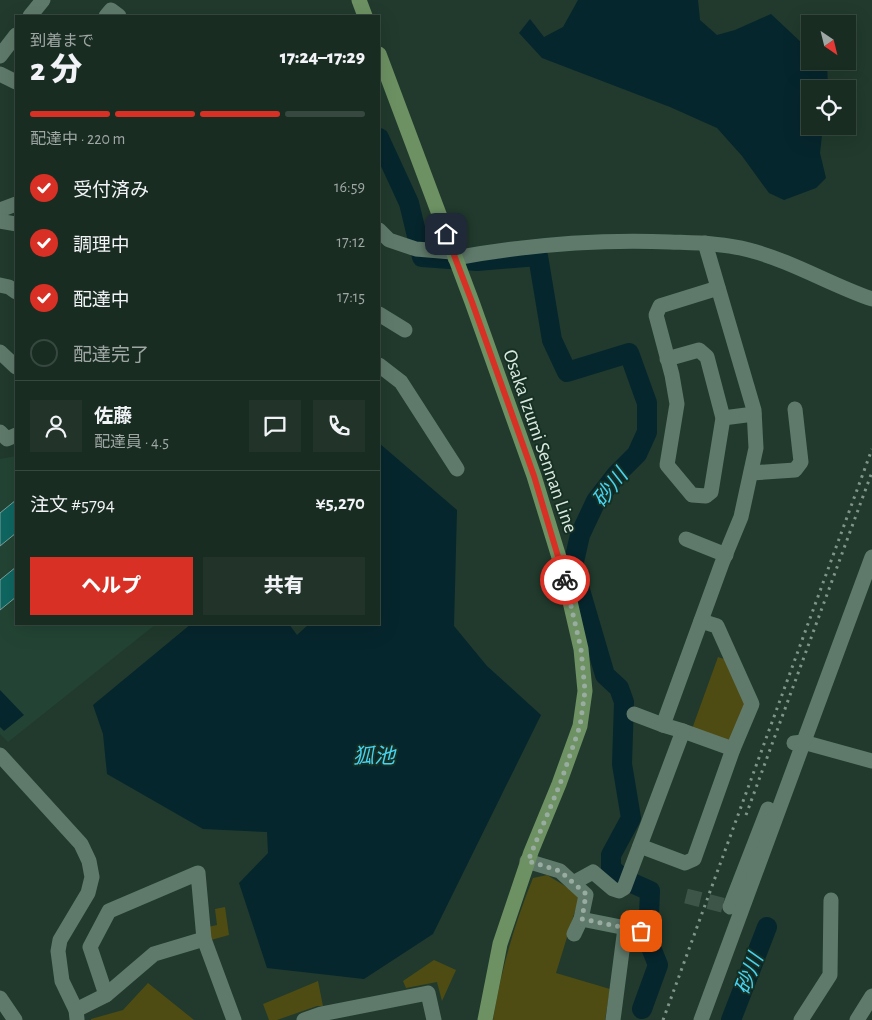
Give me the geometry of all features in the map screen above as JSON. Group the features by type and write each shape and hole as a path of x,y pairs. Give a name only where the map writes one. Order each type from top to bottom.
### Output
{"main road":[{"path":"358,0 364,15"},
{"name":"Osaka Izumi Sennan Line","path":"380,57 534,476 562,567 581,649 585,691 580,726 560,784 528,861 500,944 485,1020"}],"street":[{"path":"31,15 43,0"},
{"path":"107,15 111,10 118,15"},
{"path":"0,56 15,36"},
{"path":"0,74 15,82"},
{"path":"0,210 15,204"},
{"path":"0,221 15,224"},
{"path":"382,238 416,249 454,255 544,244 640,240 705,243 749,250 813,273 872,299"},
{"path":"663,725 741,517 756,448 754,414 705,243"},
{"path":"0,285 9,287 15,291"},
{"path":"668,359 699,350 707,357 723,418 711,492 706,496 692,495 667,465 677,404 668,359 656,315 660,306 718,288"},
{"path":"380,315 405,330"},
{"path":"0,352 15,366"},
{"path":"380,366 401,382 457,469"},
{"path":"751,473 795,470 801,462 795,409"},
{"path":"723,418 754,414"},
{"path":"0,432 8,439 15,436"},
{"path":"686,538 726,555"},
{"path":"702,1020 872,556"},
{"path":"640,846 685,863 694,859 733,749 752,704 717,626 701,621"},
{"path":"634,714 733,749"},
{"path":"573,883 592,872 613,889 619,891 624,888 683,731"},
{"path":"730,907 794,743 803,742 872,761"},
{"path":"0,755 80,844 89,861 92,877 88,893 60,940 58,951 62,981 77,1015 106,994 154,954 204,939"},
{"path":"528,861 560,871 586,894 582,919 574,934"},
{"path":"106,994 90,947 109,912 198,873 204,939 234,1020"},
{"path":"801,1020 830,975 831,900"},
{"path":"582,919 633,930 613,1020"},
{"path":"304,1020 428,993 434,1020"},
{"path":"857,1020 872,996"},
{"path":"0,998 15,1020"}],"shaded area":[{"path":"15,456 15,625 155,625 8,742 0,734 0,459"},
{"path":"718,657 727,660 746,704 732,738 726,741 692,729"},
{"path":"547,875 580,895 556,973 610,989 605,1020 493,1020 504,965 526,896 533,878"},
{"path":"225,907 229,935 211,940 208,927 217,925 215,909"},
{"path":"434,960 456,970 442,1001 437,982 406,988 403,981"},
{"path":"318,981 323,1006 317,1006 277,1020 269,1020 263,1004"},
{"path":"148,983 194,1020 91,1020 123,1010"}],"water":[{"path":"578,0 698,0 700,20 717,35 735,30 771,14 801,42 801,70 827,70 828,80 801,80 801,135 822,135 820,153 826,178 816,188 784,200 769,193 742,156 717,128 670,107 542,58 519,33 530,19 544,37 563,27"},
{"name":"狐池","path":"380,444 457,510 454,626 487,666 541,715 433,934 364,979 267,968 239,883 268,853 267,832 203,829 107,774 103,734 93,705 190,625 290,625 297,635 308,625 380,625"},
{"path":"0,690 24,715 4,731 0,727"}],"building":[{"path":"15,501 15,534 0,546 0,513"},
{"path":"15,568 15,598 0,610 0,580"}],"waterway":[{"name":"砂川","path":"380,140 409,203 422,257 477,261 538,256 552,340 567,372 629,353 647,403 647,432 637,454 617,474 596,501 580,535 573,566 605,675 619,688 624,702 622,764 631,818 611,855 611,868 623,879 650,891 648,940 658,965 642,1009"},
{"name":"砂川","path":"731,1020 767,927"}],"tunnel":[{"path":"686,896 730,907"}],"railway":[{"path":"663,1020 872,449"},
{"path":"746,815 872,472"}],"way so far":[{"path":"565,580 581,649 585,691 580,726 560,784 530,852 528,861 560,871 586,894 582,919 641,931"}],"route":[{"path":"446,234 534,476 565,580"}]}
